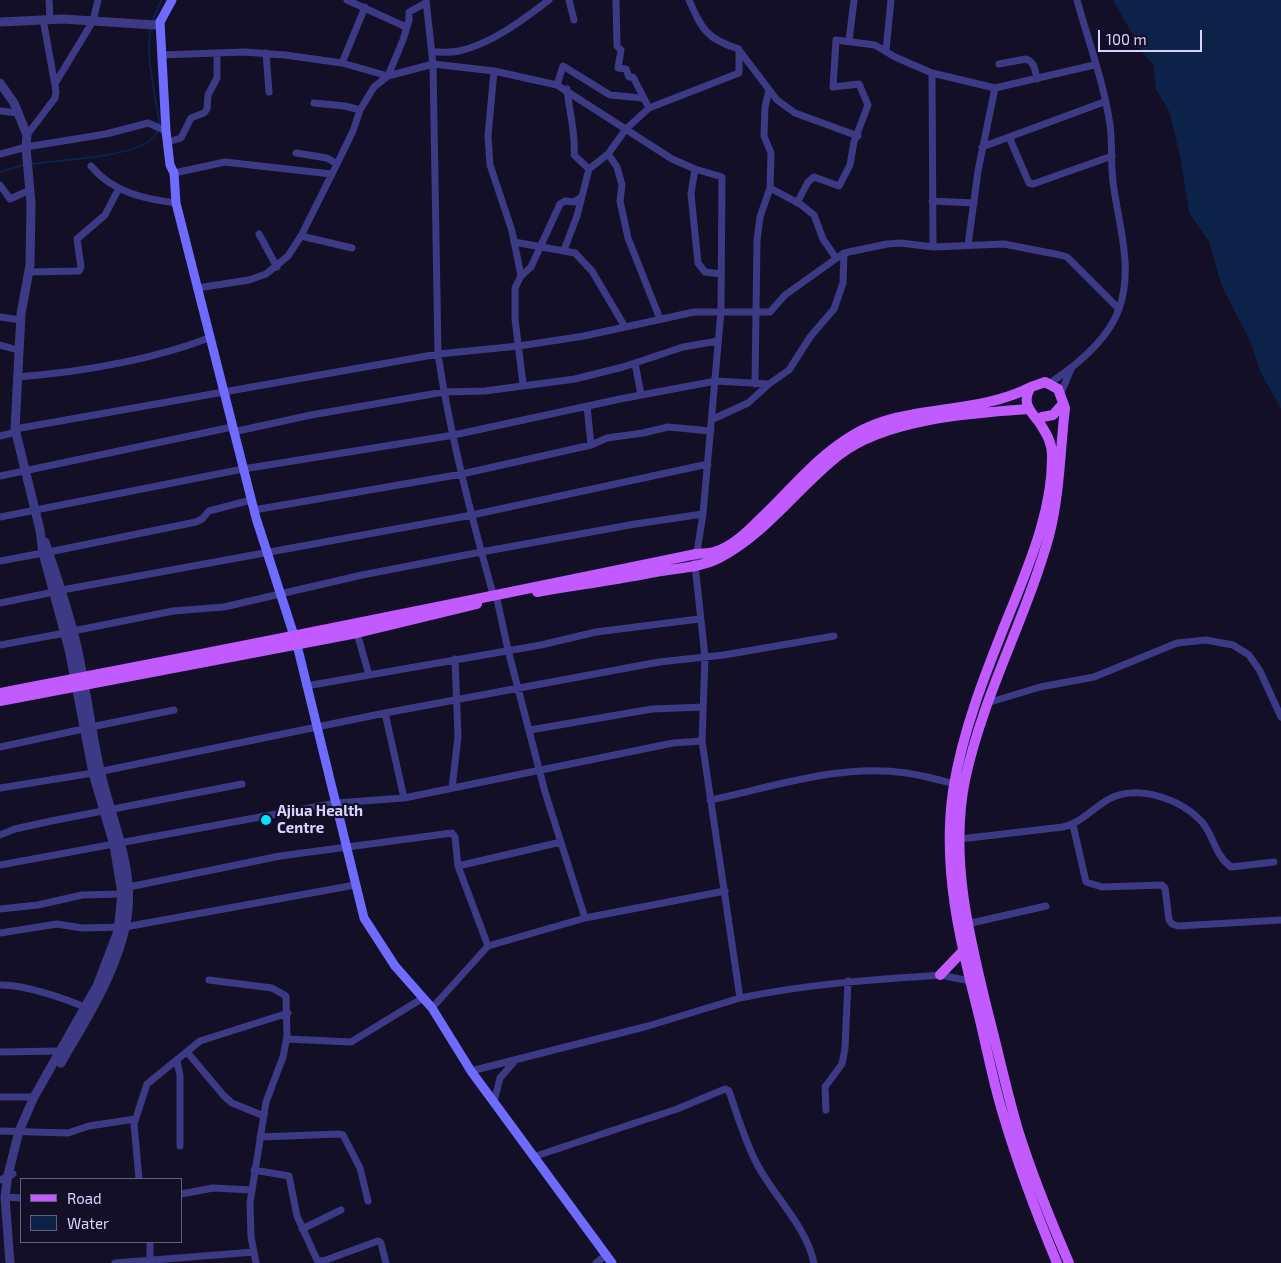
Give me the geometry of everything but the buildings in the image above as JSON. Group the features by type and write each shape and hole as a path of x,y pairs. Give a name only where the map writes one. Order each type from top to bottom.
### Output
{"main road":[{"path":"172,0 157,24 161,55 164,130 168,142 170,165 174,173 176,203 242,469 266,552 295,641 364,918 377,941 395,966 432,1008 471,1071 609,1259"},
{"path":"0,701 79,682 295,641 495,596 696,554 714,552 733,542 750,529 832,448 854,434 879,422 905,416 986,404 1010,398 1040,382 1050,383 1061,393 1065,408 1060,479 1049,535 987,703 965,780 961,806 960,874 967,924 1018,1130 1043,1200 1069,1263"},
{"path":"1031,387 1026,398 1028,408 1039,422 1050,442 1052,455 1046,498 1039,533 966,730 951,814 950,874 962,952 1002,1112 1016,1158 1057,1263"},
{"path":"1039,422 1042,417 1053,415 1060,407 1065,408"},
{"path":"295,641 357,633 495,596 703,565 718,559 754,536 839,455 860,441 907,425 987,412 1028,408"},
{"path":"0,693 79,682"},
{"path":"940,975 962,952"}],"street":[{"path":"27,135 55,98 56,82 46,19 49,0"},
{"path":"56,82 94,21 98,0"},
{"path":"347,0 406,27"},
{"path":"432,52 458,51 486,41 520,21 549,0"},
{"path":"568,0 574,20"},
{"path":"616,0 617,46 621,50 618,68 626,69 649,108"},
{"path":"689,0 702,30 724,45 739,50 777,100 795,113 858,136"},
{"path":"849,41 854,0"},
{"path":"886,50 891,0"},
{"path":"1050,383 1071,369 1100,340 1119,309 1126,275 1126,260 1113,186 1110,124 1077,0"},
{"path":"388,76 409,20 409,12 426,1 433,64 438,354 444,392 481,552 495,596 540,772 585,918"},
{"path":"342,63 365,7"},
{"path":"0,22 46,19 144,25 157,24"},
{"path":"798,203 808,182 814,177 839,186 850,165 854,142 858,136 868,106 859,84 833,86 836,40 875,45 896,57 932,73 995,88 1094,65"},
{"path":"564,250 577,216 580,198 589,169 608,154 626,129 649,108 682,93 738,73 739,50"},
{"path":"168,142 181,138 191,118 204,113 207,109 208,95 216,78 217,53"},
{"path":"161,55 266,54 342,63 388,76"},
{"path":"266,54 269,92"},
{"path":"998,64 1030,60 1033,63 1037,79"},
{"path":"197,288 250,280 277,266 288,256 301,236 353,131 360,110 374,87 388,76 433,64 494,71 557,85 672,159 695,169 722,177 721,311 713,419 703,514 695,565 699,619 705,657 702,741 740,998"},
{"path":"557,85 563,66 610,95 642,98"},
{"path":"494,71 488,136 490,165 514,242 521,276"},
{"path":"932,73 933,247"},
{"path":"0,83 19,113 27,135 26,147 30,190 31,236 29,272 20,320 16,430 34,511 69,632 96,773 130,887 122,927 88,1009 22,1132"},
{"path":"968,245 982,147 995,88"},
{"path":"566,90 571,125 575,134 574,154 589,169"},
{"path":"755,384 758,240 760,217 770,188 771,153 764,131 764,107 769,90"},
{"path":"982,147 1104,102"},
{"path":"314,103 345,106 360,110"},
{"path":"0,111 19,113"},
{"path":"0,154 26,147 106,134 151,122 164,130"},
{"path":"1009,137 1029,183 1033,184 1112,156"},
{"path":"296,153 327,158 337,164"},
{"path":"608,154 617,167 622,185 620,202 628,238 660,319"},
{"path":"174,173 225,162 331,174"},
{"path":"91,166 101,178 119,188 149,200 176,203"},
{"path":"695,169 691,194 698,263 705,272 721,274"},
{"path":"0,184 8,199"},
{"path":"29,272 79,271 81,267 77,240 105,215 119,188"},
{"path":"770,188 798,203 814,215 823,240 836,258"},
{"path":"0,204 30,190"},
{"path":"524,384 514,302 516,288 521,276 531,267 562,202 574,202 580,198"},
{"path":"932,201 974,203"},
{"path":"259,234 277,266"},
{"path":"301,236 352,248"},
{"path":"514,242 575,253 592,271 626,327"},
{"path":"0,436 16,430 222,392 438,354 519,346 626,327 694,312 772,311 776,303 844,253 896,242 933,247 1004,244 1052,252 1067,257 1119,309"},
{"path":"713,419 748,403 769,384 789,370 810,337 834,309 843,283 844,253"},
{"path":"0,317 20,320"},
{"path":"17,378 69,373 178,348 209,338"},
{"path":"0,476 311,415 444,392 485,391 575,378 635,363 676,349 718,341"},
{"path":"0,345 18,350"},
{"path":"635,363 641,395"},
{"path":"1061,393 1071,369"},
{"path":"0,517 242,469 454,435 587,406 716,381 769,384"},
{"path":"587,406 591,445"},
{"path":"254,510 462,474 591,445 607,438 643,434 668,427 711,431"},
{"path":"0,603 472,515 708,464"},
{"path":"0,561 196,522 209,512 251,500"},
{"path":"0,645 173,611 224,607 481,552 635,524 703,514"},
{"path":"306,686 508,650 596,632 699,619"},
{"path":"357,633 369,675"},
{"path":"0,788 96,773 385,713 518,690 659,662 705,657 834,636"},
{"path":"987,703 1040,687 1094,677 1177,643 1206,640 1233,645 1250,655 1260,671 1281,717"},
{"path":"452,788 458,737 455,659"},
{"path":"530,730 652,709 703,706"},
{"path":"0,746 174,710"},
{"path":"385,713 404,798"},
{"path":"0,865 336,804 404,798 674,744 702,741"},
{"path":"710,800 822,776 856,772 906,772 955,784"},
{"path":"0,835 15,829 242,784"},
{"path":"960,839 1073,825 1118,795 1153,794 1191,812 1204,823 1221,858 1230,867 1274,862"},
{"path":"1073,825 1086,882 1102,887 1162,885 1165,888 1169,920 1172,924 1178,926 1281,920"},
{"path":"130,887 280,856 452,833 455,837 458,866 488,946"},
{"path":"458,866 561,842"},
{"path":"117,844 122,894 122,927"},
{"path":"0,933 57,924 82,928 122,927 355,885"},
{"path":"432,1008 488,946 585,918 725,892"},
{"path":"0,909 38,905 82,894 122,894"},
{"path":"967,924 1046,906"},
{"path":"471,1071 648,1026 740,998 814,984 940,975 970,981"},
{"path":"209,980 279,990 286,996 288,1013 287,1039 269,1091 251,1190 250,1220 256,1263"},
{"path":"826,1110 825,1087 842,1064 845,1048 848,981"},
{"path":"0,985 13,985 54,994 88,1009"},
{"path":"287,1039 351,1042 423,998"},
{"path":"15,1263 7,1177 34,1097 60,1051 88,1009"},
{"path":"139,1178 135,1119 147,1084 177,1062 200,1041 288,1013"},
{"path":"0,1052 60,1051"},
{"path":"187,1052 232,1103 264,1116"},
{"path":"494,1102 500,1078 516,1061"},
{"path":"177,1062 180,1076 178,1118 180,1146"},
{"path":"533,1157 677,1109 725,1089 729,1091 742,1132 759,1168 790,1212 811,1250 814,1263"},
{"path":"0,1097 34,1097"},
{"path":"0,1131 68,1133 89,1126 135,1119"},
{"path":"260,1137 343,1135 358,1162 368,1201"},
{"path":"254,1170 288,1174 296,1216 312,1253 320,1262 378,1241 381,1243 386,1263"},
{"path":"182,1194 213,1188 251,1190"},
{"path":"8,1197 20,1198"},
{"path":"8,1197 3,1223 10,1263"},
{"path":"302,1229 342,1210"},
{"path":"150,1243 150,1262"},
{"path":"115,1263 150,1262 254,1252"},
{"path":"596,1263 609,1259"}],"water":[{"path":"1113,0 1281,0 1281,409 1260,371 1251,343 1221,284 1209,242 1189,212 1181,160 1169,111 1156,89 1153,64 1143,53"}],"waterway":[{"path":"152,22 161,0"},
{"path":"31,164 117,153 147,143 155,136 159,120 150,65 151,27"},
{"path":"0,172 24,165"}],"place":[{"name":"Ajiua Health Centre","path":"266,820"}]}
